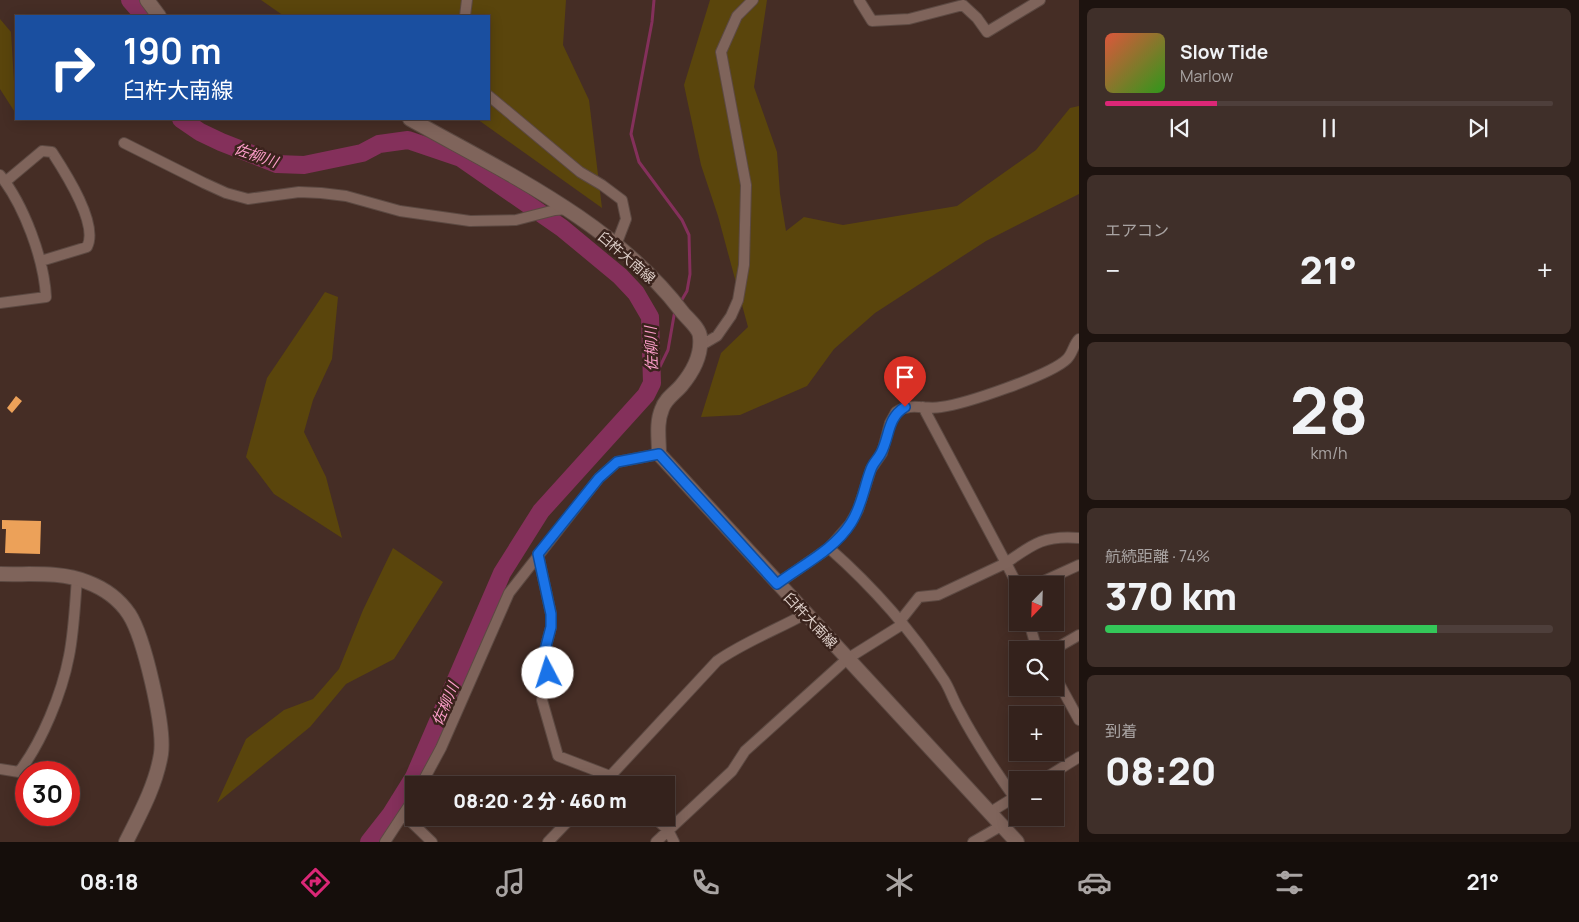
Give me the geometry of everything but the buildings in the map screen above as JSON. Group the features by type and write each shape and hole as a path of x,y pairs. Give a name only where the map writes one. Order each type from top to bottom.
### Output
{"main road":[{"path":"147,0 158,15"},
{"name":"臼杵大南線","path":"412,120 568,209 616,245 673,298 700,334 700,346"},
{"path":"659,454 658,426 662,408 682,385 696,363 700,346"},
{"name":"臼杵大南線","path":"659,454 1017,842"},
{"path":"0,574 77,578 103,589 129,614 144,652 161,728 162,751 155,780 126,842"}],"street":[{"path":"465,15 467,0"},
{"path":"700,346 718,336 731,316 738,300 744,265 746,186 721,52 737,16 753,0"},
{"path":"859,0 872,21 908,19 963,5 978,18 987,32 1040,0"},
{"path":"490,97 580,172 622,200 626,219 616,245"},
{"path":"124,143 226,194 248,199 299,192 321,193 346,196 409,212 470,221 516,220 555,210 568,209"},
{"path":"0,303 46,297 41,261 19,208 3,178 42,151 52,152 80,201 89,227 90,240 87,247 41,261"},
{"path":"777,584 829,548 850,524 858,510 871,469 882,453 888,430 896,412 905,407 939,408 955,404 1042,374 1069,357 1079,339"},
{"path":"923,407 1013,576"},
{"path":"426,776 441,748 505,602 538,554 599,478 617,462 659,454"},
{"path":"656,842 732,771 745,751 847,659 901,623 919,597 938,595 1006,563 1036,542 1062,537 1079,538"},
{"path":"829,548 855,571 901,623 945,682 959,711 996,772 1009,788"},
{"path":"538,554 551,614 551,627 545,650 548,658 548,673 542,700 549,719 555,750 558,756 610,776 717,661 734,649 771,633 805,614"},
{"path":"1055,576 1079,565"},
{"path":"0,769 19,772 31,756 52,710 69,656 77,578"},
{"path":"1064,644 1079,635"},
{"path":"1064,692 1079,720"},
{"path":"1056,771 1079,757"},
{"path":"989,813 1009,800"},
{"path":"385,842 404,815 432,842"},
{"path":"548,842 563,826"},
{"path":"664,826 674,842"},
{"path":"973,842 1001,826"}],"shaded area":[{"path":"261,0 566,0 563,45 589,100 602,208 478,120 490,120 490,15 283,15"},
{"path":"710,0 767,0 754,87 777,152 780,194 786,231 804,217 843,225 957,206 1036,150 1070,108 1079,106 1079,194 986,241 875,313 834,349 807,386 740,415 701,417 721,353 748,327 718,216 701,165 684,85"},
{"path":"0,19 11,32 15,112 0,89"},
{"path":"325,292 338,297 332,359 313,400 304,432 326,477 342,538 274,494 246,457 267,378"},
{"path":"393,548 443,582 394,659 346,684 310,727 217,803 246,739 284,710 313,699 339,669 363,610"}],"waterway":[{"name":"佐柳川","path":"130,0 143,15"},
{"path":"654,0 652,22 631,134 639,162 682,220 689,235 690,274 687,291 680,303"},
{"name":"佐柳川","path":"182,120 200,132 221,142 277,164 304,165 362,153 379,144 408,140 461,158 562,228 620,276 636,293 650,317 652,383 646,395 541,511 502,573 414,777 391,814 369,842"},
{"path":"652,383 668,350 675,310"}],"route":[{"path":"548,673 548,658 545,650 551,627 551,614 538,554 566,522 599,478 617,462 659,454 777,584 803,564 829,548 850,524 858,510 874,462 882,453 890,423 896,412 905,407"}]}
